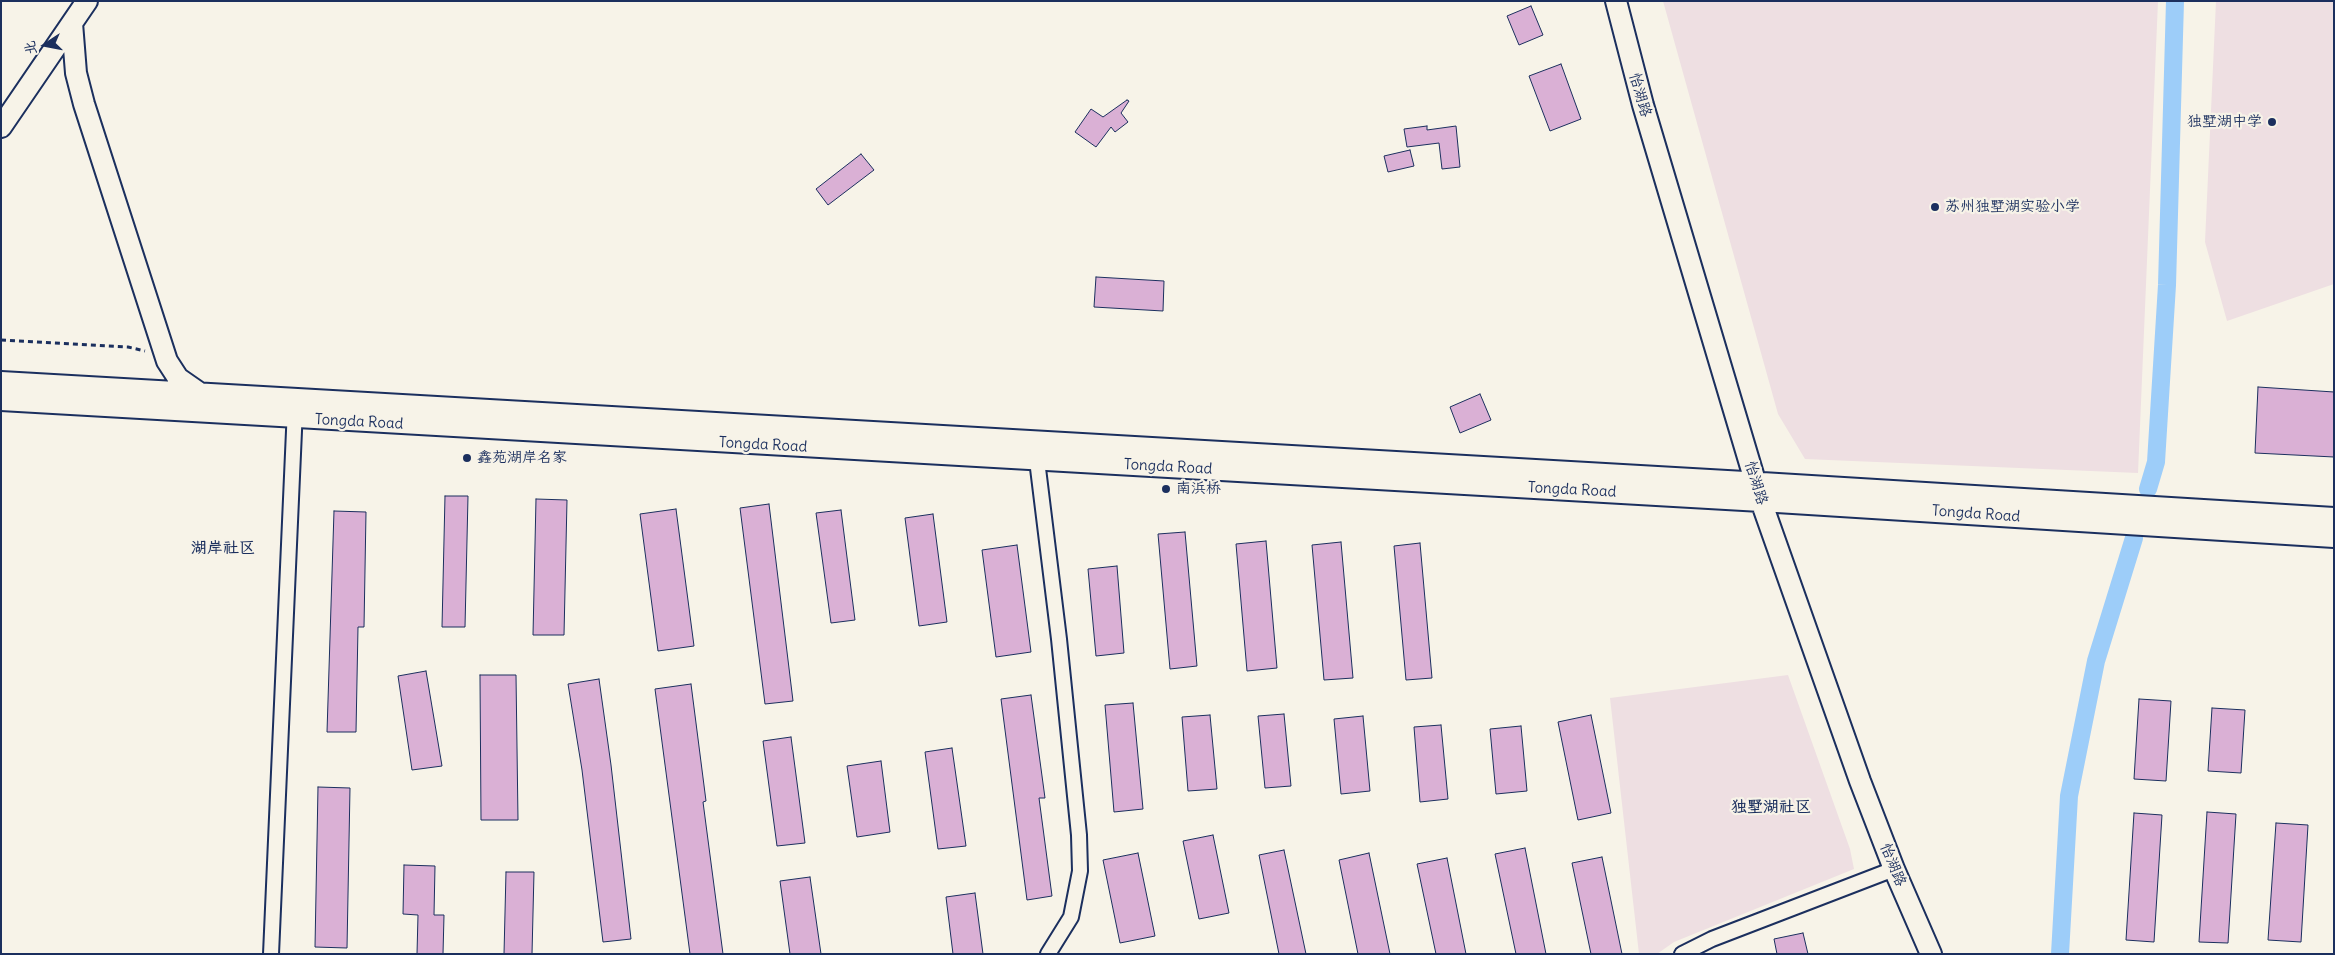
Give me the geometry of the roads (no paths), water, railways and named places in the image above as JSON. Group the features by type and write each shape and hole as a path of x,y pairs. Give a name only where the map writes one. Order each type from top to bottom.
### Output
{"main road":[{"path":"1,127 86,1"},
{"name":"怡湖路","path":"1616,1 1643,106 1758,492 1860,780 1894,869 1931,954"},
{"path":"72,23 76,73 84,104 168,361 178,378 202,394"},
{"name":"Tongda Road","path":"1,382 202,394 295,409"},
{"name":"Tongda Road","path":"1,400 295,409 1758,492 2334,518"},
{"name":"Tongda Road","path":"1758,492 2334,536"}],"street":[{"path":"271,954 295,409"},
{"path":"1035,451 1058,639 1079,835 1080,871 1071,917 1048,954"},
{"path":"1682,954 1712,939 1894,869"}],"waterway":[{"path":"2148,489 2156,462 2167,285 2175,1"},
{"path":"2060,954 2069,796 2096,661 2134,538"}],"place":[{"name":"独墅湖中学","path":"2272,122"},
{"name":"苏州独墅湖实验小学","path":"1935,207"},
{"name":"鑫苑湖岸名家","path":"467,458"},
{"name":"南浜桥","path":"1166,489"}],"district":[{"name":"湖岸社区","path":"223,548"},
{"name":"独墅湖社区","path":"1771,807"}]}
